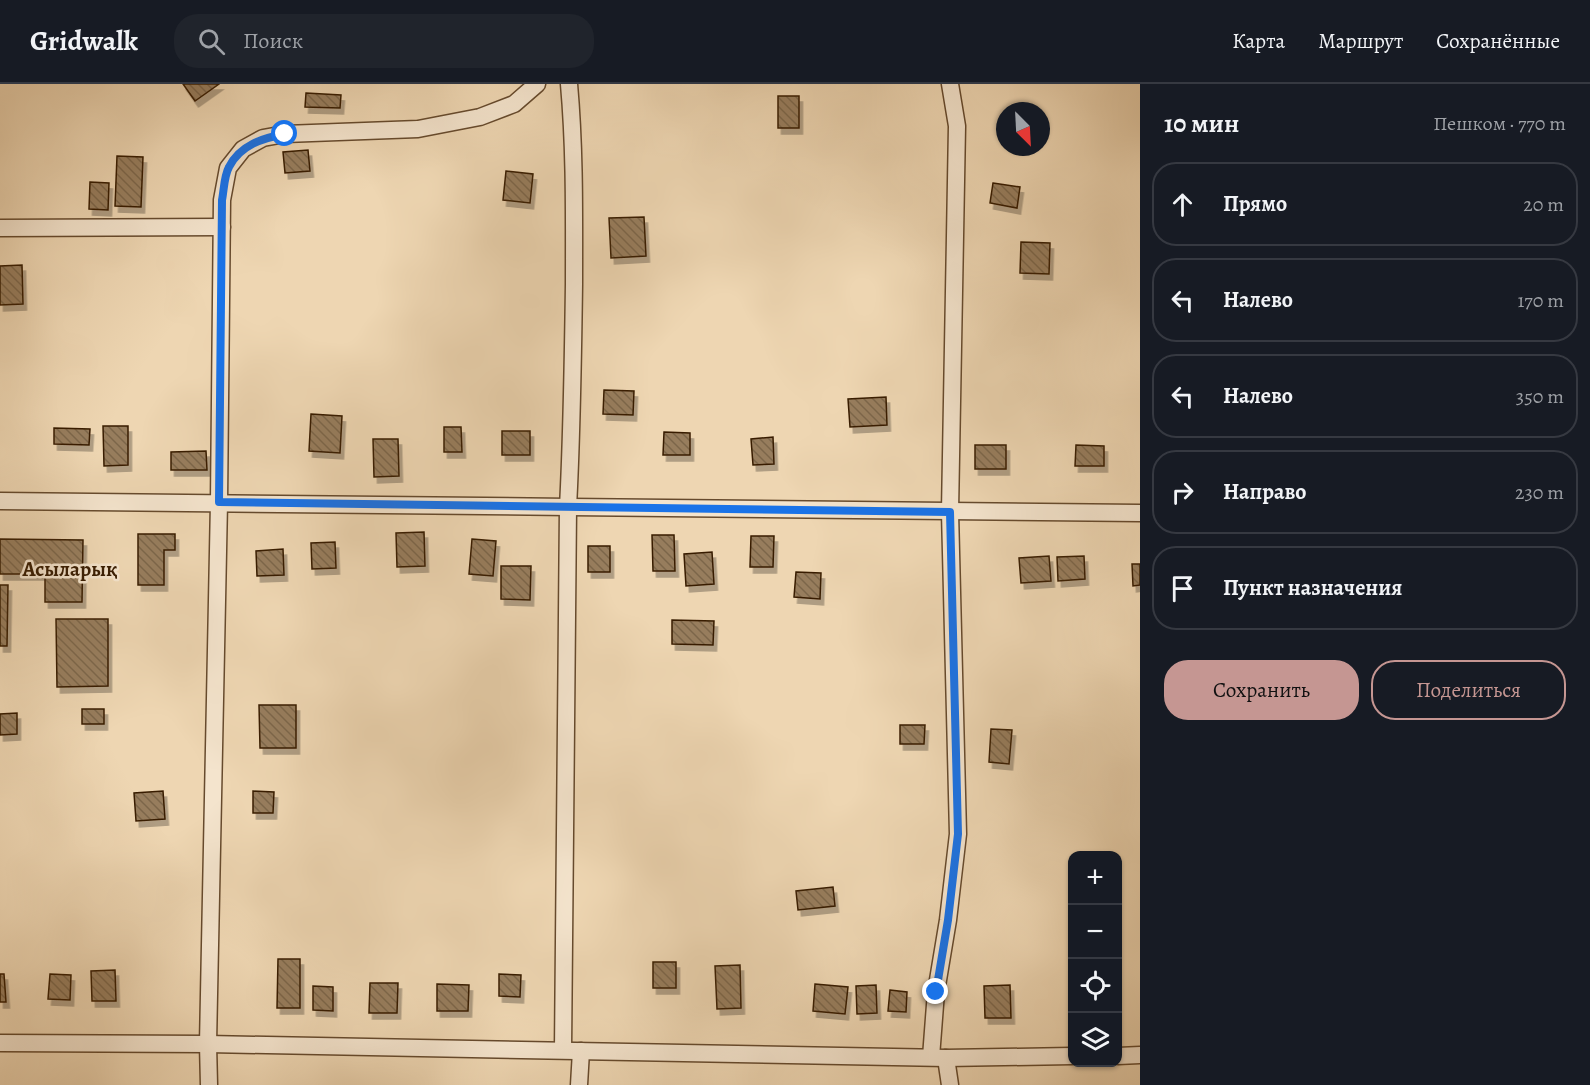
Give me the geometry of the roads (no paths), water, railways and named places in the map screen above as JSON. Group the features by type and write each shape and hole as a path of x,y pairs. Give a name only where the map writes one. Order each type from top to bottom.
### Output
{"street":[{"path":"209,1085 222,200 228,168 243,149 263,138 285,134 418,129 480,117 514,104 537,84"},
{"path":"563,1050 568,507 573,425 574,200 569,84"},
{"path":"950,84 957,126 950,512 958,834 948,920 936,992 938,1058 950,1085"},
{"path":"0,228 222,227"},
{"path":"0,501 1140,513"},
{"path":"0,1043 208,1044 938,1058 1068,1056"},
{"path":"579,1085 581,1051"},
{"path":"1122,1056 1140,1056"}],"district":[{"name":"Асыларық","path":"70,569"}]}
